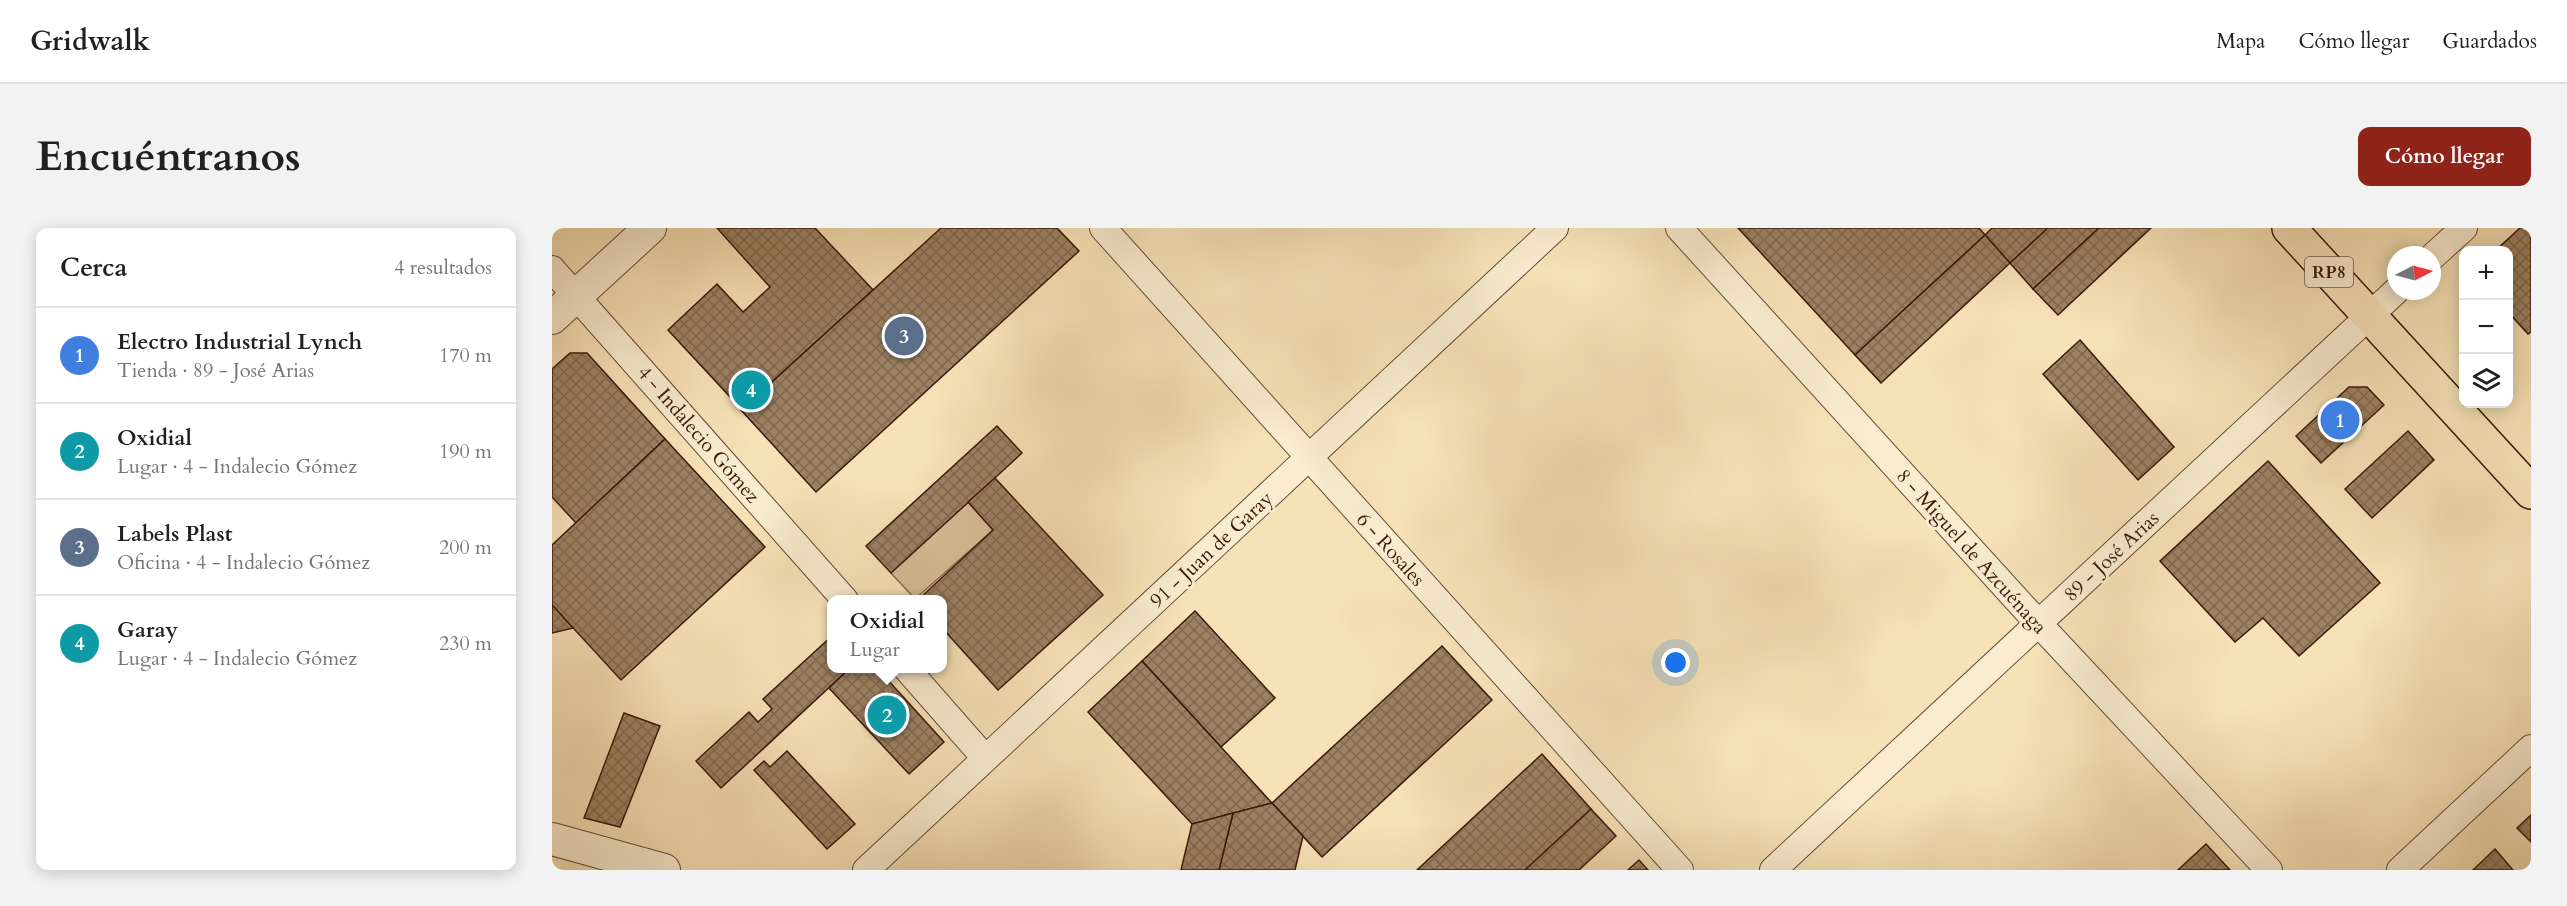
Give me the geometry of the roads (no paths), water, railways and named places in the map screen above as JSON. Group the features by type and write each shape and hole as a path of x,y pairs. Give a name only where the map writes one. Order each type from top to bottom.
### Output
{"main road":[{"name":"RP8","path":"2289,228 2531,492"}],"street":[{"path":"552,318 650,228"},
{"name":"6 - Rosales","path":"1102,228 1680,870"},
{"name":"91 - Juan de Garay","path":"866,870 1555,228"},
{"name":"8 - Miguel de Azcuénaga","path":"1679,228 2038,623 2269,870"},
{"path":"2441,249 2464,228"},
{"name":"4 - Indalecio Gómez","path":"552,269 841,595"},
{"name":"89 - José Arias","path":"1773,870 2387,299"},
{"path":"910,673 986,758"},
{"path":"2400,870 2531,748"},
{"path":"552,839 664,870"}],"place":[{"name":"Labels Plast","path":"904,336"},
{"name":"Garay","path":"751,390"},
{"name":"Electro Industrial Lynch","path":"2340,420"},
{"name":"Oxidial","path":"887,715"}]}
